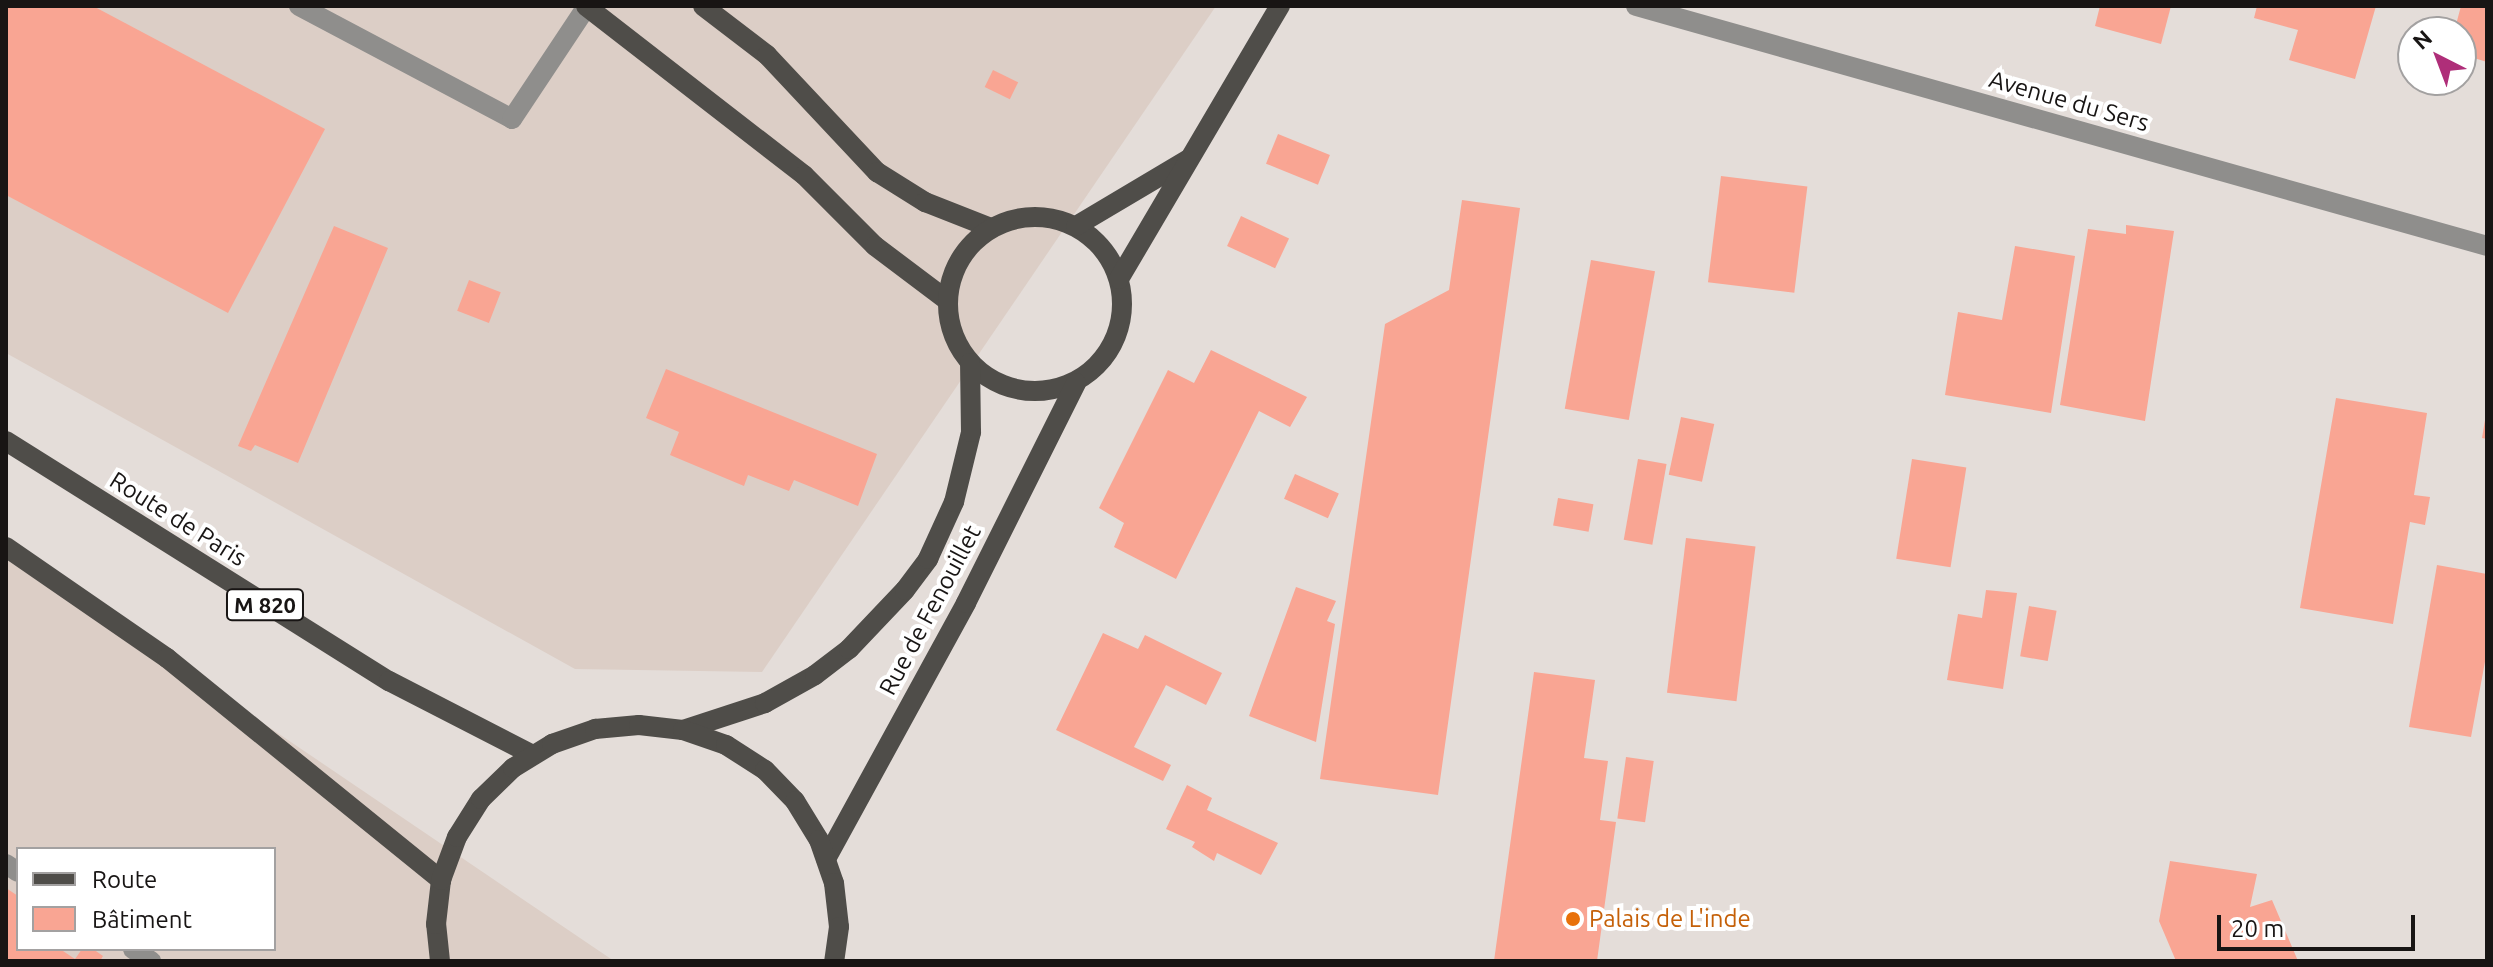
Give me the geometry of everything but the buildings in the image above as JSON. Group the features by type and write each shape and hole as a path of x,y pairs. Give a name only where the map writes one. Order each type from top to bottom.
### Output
{"main road":[{"path":"587,6 804,175 875,246 948,301"},
{"path":"703,6 767,55 877,172 925,202 991,228"},
{"path":"1119,279 1280,6"},
{"path":"1076,226 1191,158"},
{"path":"1048,217 1076,226 1103,248 1119,279 1123,308 1116,339 1100,364 1076,383 1039,392 1001,385 970,363 957,345 948,301 959,260 991,228 1018,218 1048,217"},
{"name":"Rue de Fenouillet","path":"683,730 765,703 815,675 849,649 905,590 928,559 954,502 971,432 970,363"},
{"name":"Rue de Fenouillet","path":"826,859 966,603 1076,383"},
{"name":"Route de Paris","path":"6,441 389,681 533,755"},
{"path":"6,547 167,658 441,880"},
{"path":"440,961 436,924 441,880 457,837 481,799 533,755 595,729 639,725 683,730 726,745 765,770 795,801 826,859 834,883 840,956"}],"street":[{"path":"299,6 512,119 587,6"},
{"name":"Avenue du Sers","path":"1636,6 2487,246"}],"shaded area":[{"path":"6,6 1216,6 762,672 575,669 6,353"},
{"path":"6,547 167,658 614,961 6,961"}],"place":[{"name":"Palais de L'inde","path":"1573,919"}]}
